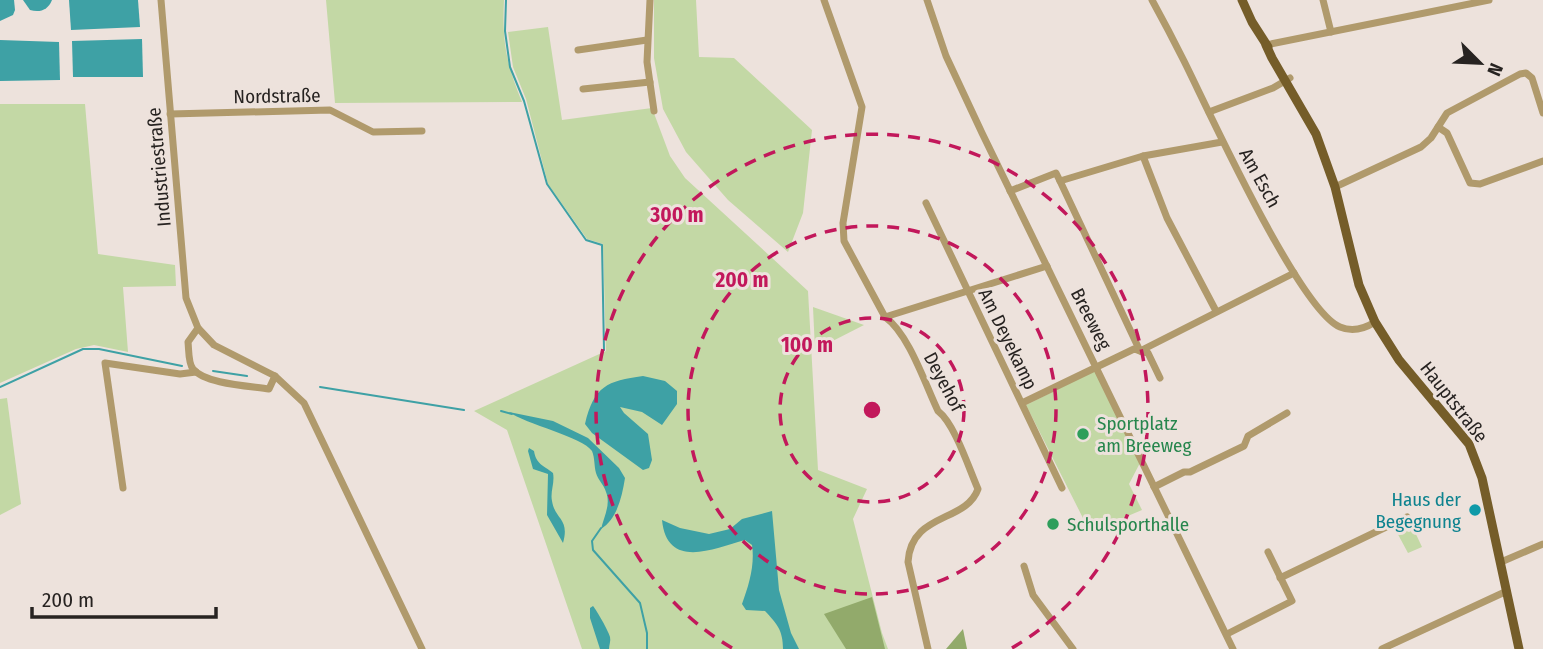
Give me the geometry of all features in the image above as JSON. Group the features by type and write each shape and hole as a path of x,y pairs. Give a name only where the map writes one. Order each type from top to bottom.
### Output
{"main road":[{"name":"Hauptstraße","path":"1242,0 1316,134 1335,187 1359,285 1375,321 1399,360 1475,454 1519,649"}],"street":[{"name":"Industriestraße","path":"161,0 186,298 198,328 214,345 275,376 294,391 310,413 422,649"},
{"path":"650,0 647,40 654,111"},
{"name":"Deyehof","path":"824,0 862,107 843,223 844,242 885,317 895,324 938,411 953,434 978,489 973,500 921,531 909,550 908,562 928,649"},
{"name":"Breeweg","path":"927,0 946,56 1233,649"},
{"name":"Am Esch","path":"1152,0 1222,142 1294,273 1328,318 1339,326 1356,330 1375,321"},
{"path":"1324,0 1331,32"},
{"path":"1266,46 1489,0"},
{"path":"578,50 647,40"},
{"path":"1335,187 1422,147 1447,113 1522,73 1532,78 1543,113"},
{"path":"1209,111 1288,79"},
{"path":"583,89 650,82"},
{"name":"Nordstraße","path":"170,114 330,110 373,132 422,131"},
{"path":"1438,127 1447,134 1470,183 1480,184 1543,161"},
{"path":"1060,181 1143,156 1222,142"},
{"path":"1143,156 1167,218 1216,311"},
{"path":"1010,191 1056,173 1140,351"},
{"name":"Am Deyekamp","path":"926,203 1062,488"},
{"path":"885,317 1047,266"},
{"path":"1140,351 1294,273"},
{"path":"198,328 188,342 191,367 208,379 269,389 275,376"},
{"path":"1022,403 1134,349 1148,353 1160,377"},
{"path":"122,488 105,363 180,374 197,372"},
{"path":"1154,487 1244,446 1248,436 1287,413"},
{"path":"1280,578 1407,517"},
{"path":"1501,562 1543,544"},
{"path":"1227,634 1292,601 1268,551"},
{"path":"1024,566 1033,595 1073,649"},
{"path":"1382,649 1507,591"}],"green space":[{"path":"326,0 504,0 506,52 522,102 335,103"},
{"path":"654,0 696,0 699,57 734,58 812,130 803,213 788,252 728,200 686,152 663,109 654,58"},
{"path":"548,27 562,120 652,108 670,156 685,178 808,291 818,470 867,489 853,519 888,649 582,649 507,430 474,411 606,351 603,244 587,239 548,184 526,99 513,67 508,32"},
{"path":"0,104 85,104 98,254 175,265 176,286 123,287 128,352 94,345 76,349 0,383"},
{"path":"813,307 864,325 815,350"},
{"name":"Sportplatz am Breeweg","path":"1096,370 1140,463 1129,484 1142,510 1090,532 1026,405"},
{"path":"7,398 21,504 0,515 0,399"},
{"path":"1394,527 1409,532 1414,530 1422,547 1408,553"},
{"path":"872,597 885,649 846,649 824,614"},
{"path":"963,629 967,649 946,649"}],"water":[{"path":"0,0 14,0 15,10 13,15 0,21"},
{"path":"23,0 52,0 46,8 37,11 30,10"},
{"path":"69,0 138,0 140,27 71,30"},
{"path":"142,39 143,77 73,77 72,41"},
{"path":"0,40 59,42 60,80 0,81"},
{"path":"643,376 665,381 677,391 677,404 662,425 642,412 620,407 648,434 652,460 649,468 643,470 592,433 585,424 593,401 604,388 620,380"},
{"path":"509,412 553,421 588,438 619,468 625,478 622,493 618,507 607,525 601,529 608,501 596,473 592,451 577,441"},
{"path":"529,448 534,451 538,462 553,473 552,501 565,529 563,543 547,515 548,474 533,469"},
{"path":"772,511 779,590 791,633 799,649 783,649 780,632 765,611 746,610 742,604 751,575 752,545 745,540 706,551 682,551 666,536 662,520 680,528 709,534 730,529 742,519"},
{"path":"593,606 609,634 609,649 600,649 590,618 590,608"}],"waterway":[{"path":"506,0 505,31 510,67 524,101 547,184 586,240 602,245 604,350"},
{"path":"0,387 83,349 99,349 182,366"},
{"path":"213,371 247,376"},
{"path":"320,387 464,410"},
{"path":"501,411 512,414"},
{"path":"601,528 592,541 593,550 640,603 647,633 647,649"}],"place":[{"name":"Sportplatz am Breeweg","path":"1083,434"},
{"name":"Haus der Begegnung","path":"1475,510"},
{"name":"Schulsporthalle","path":"1053,524"}]}
